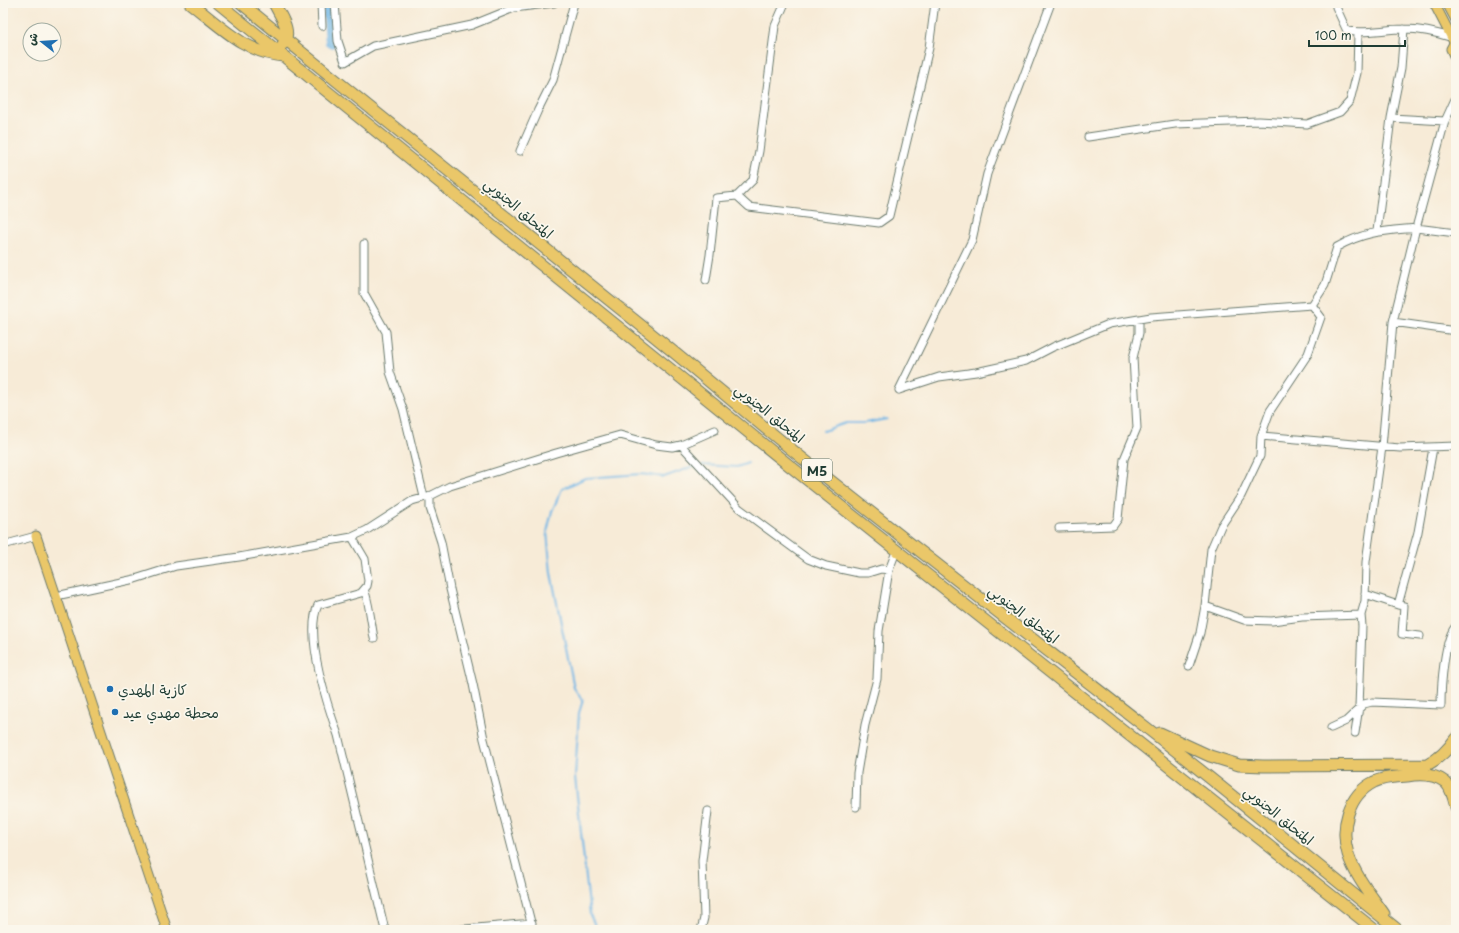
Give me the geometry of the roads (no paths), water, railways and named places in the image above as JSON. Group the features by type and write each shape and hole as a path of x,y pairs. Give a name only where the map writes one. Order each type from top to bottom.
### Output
{"highway":[{"path":"190,3 244,45 263,53 280,54 286,40 286,28 275,4"},
{"name":"المتحلق الجنوبي","path":"218,3 790,466 897,549 1374,929"},
{"name":"المتحلق الجنوبي","path":"240,3 623,311 799,456 1009,622 1145,726 1394,926"},
{"path":"1145,726 1231,763 1264,766 1427,765 1437,760 1447,751 1456,738"},
{"path":"1394,926 1355,870 1348,854 1344,837 1345,823 1352,802 1358,794 1374,782 1393,777 1422,775 1435,777 1444,781 1450,790 1456,807"}],"main road":[{"path":"1434,3 1454,40 1452,49 1456,60"},
{"path":"1447,3 1456,20"},
{"path":"36,536 167,930"}],"street":[{"path":"321,3 322,26"},
{"path":"335,3 338,41 345,62 373,46 472,24 514,8 554,3"},
{"path":"520,150 538,110 554,80 574,3"},
{"path":"706,280 716,198 737,196 753,180 759,151 775,26 785,3"},
{"path":"737,196 749,206 880,223 889,216 930,48 934,3"},
{"path":"1051,3 987,174 972,240 899,390 939,377 976,372 1026,361 1053,347 1109,324 1139,319 1312,305 1326,286 1336,247 1354,237 1377,231 1416,228 1456,233"},
{"path":"1336,3 1336,7 1347,31 1358,33 1404,29 1423,31 1454,40"},
{"path":"1377,231 1390,118 1401,68 1404,29"},
{"path":"1088,137 1174,124 1259,121 1307,124 1340,112 1350,101 1357,73 1358,33"},
{"path":"1354,733 1359,707 1362,626 1361,615 1365,601 1368,548 1382,446 1393,322 1416,228 1445,121 1456,98"},
{"path":"1390,118 1445,121"},
{"path":"364,244 364,293 386,332 390,372 403,409 430,508 441,542 450,590 473,684 484,739 532,926 518,924 454,930"},
{"path":"1189,666 1200,633 1205,606 1211,549 1221,526 1242,496 1260,456 1261,436 1270,411 1308,354 1321,317 1312,305"},
{"path":"1059,528 1113,526 1118,519 1124,459 1136,428 1133,358 1139,333 1139,319"},
{"path":"1393,322 1456,331"},
{"path":"56,596 135,579 176,566 239,557 352,537 367,530 412,501 450,486 514,465 620,435 656,445 672,447 681,445 715,430"},
{"path":"1261,436 1382,446 1433,448 1456,446"},
{"path":"681,445 739,508 808,558 826,566 859,574 881,569 888,570"},
{"path":"1398,605 1418,532 1433,448"},
{"path":"3,545 36,536"},
{"path":"352,537 365,559 368,581 364,590 318,605 315,614 316,651 322,684 338,735 384,930"},
{"path":"856,808 857,773 865,725 877,679 879,631 888,570 897,549"},
{"path":"364,590 367,596 374,638"},
{"path":"1365,594 1404,606 1402,634 1420,636"},
{"path":"1205,606 1244,620 1272,621 1302,617 1361,615"},
{"path":"1331,728 1346,721 1359,707 1372,702 1441,705 1448,639 1456,626"},
{"path":"702,930 704,918 702,861 708,811"}],"waterway":[{"path":"328,3 331,42"},
{"path":"823,431 846,423 865,423 887,419"},
{"path":"702,465 737,467 748,463"},
{"path":"595,930 595,925 590,915 575,777 579,713 583,700 574,688 551,573 547,532 552,511 562,489 585,478 641,474 664,477 698,465"}],"place":[{"name":"كازية المهدي","path":"110,689"},
{"name":"محطة مهدي عيد","path":"115,712"}]}
